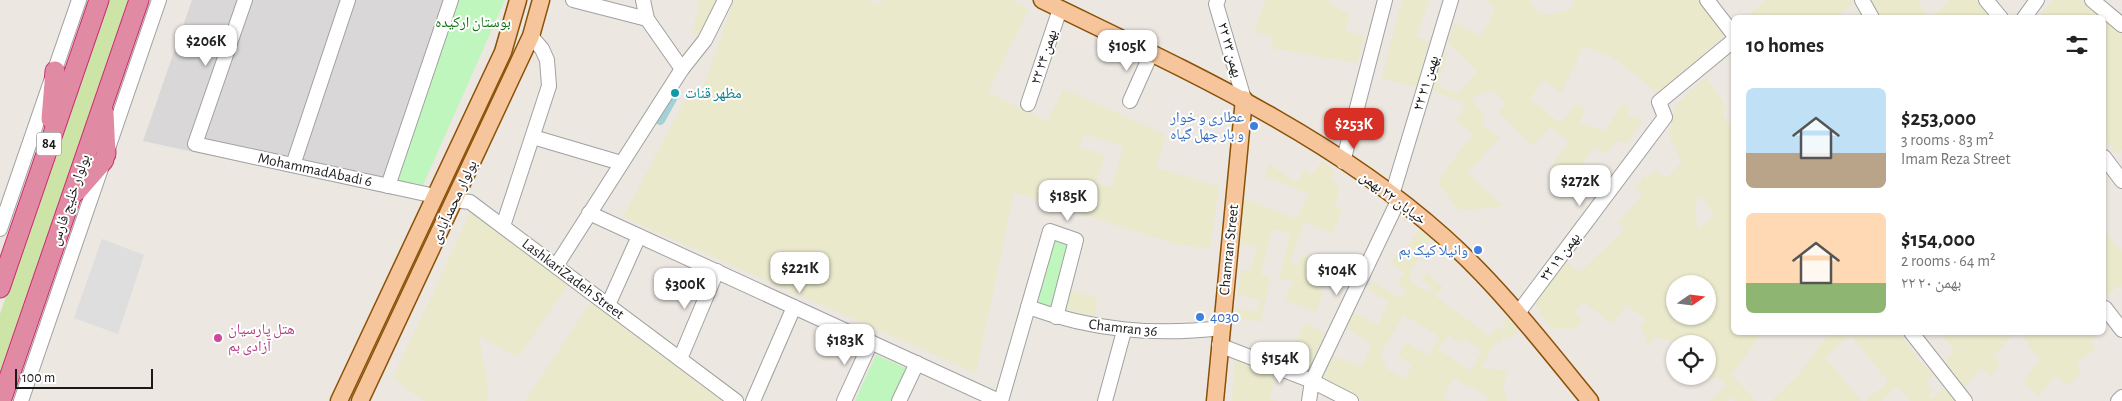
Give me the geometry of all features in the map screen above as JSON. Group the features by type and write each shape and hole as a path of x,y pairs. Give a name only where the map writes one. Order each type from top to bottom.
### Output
{"highway":[{"name":"84","path":"0,288 99,0"},
{"name":"بولوار خلیج فارس","path":"1,401 139,0"},
{"path":"50,143 54,70"},
{"path":"70,200 105,157 103,103"}],"main road":[{"name":"بولوار محمدآبادی","path":"339,401 503,52 518,0"},
{"name":"بولوار محمدآبادی","path":"360,401 531,36 541,0"},
{"name":"خیابان ۲۲ بهمن","path":"1042,0 1244,99 1343,162 1395,198 1445,238 1518,313 1590,401"},
{"name":"Chamran Street","path":"1215,401 1244,99"},
{"path":"435,196 454,200"}],"street":[{"path":"0,230 79,0"},
{"path":"22,401 159,0"},
{"name":"MohammadAbadi 6","path":"245,0 195,144 435,196"},
{"path":"293,165 348,0"},
{"path":"388,186 451,0"},
{"path":"573,0 647,18"},
{"path":"643,0 647,18 682,69"},
{"path":"556,266 682,69 704,40 725,0"},
{"name":"۲۲ بهمن ۲۳","path":"1218,0 1216,4 1244,99"},
{"path":"1343,162 1385,0"},
{"name":"۲۲ بهمن ۲۱","path":"1310,401 1312,381 1395,198 1451,0"},
{"path":"1707,0 1731,31"},
{"path":"1862,0 1871,15"},
{"path":"1986,0 1998,15"},
{"path":"2026,15 2037,0"},
{"path":"2092,0 2122,25"},
{"name":"۲۲ بهمن ۲۴","path":"1028,104 1060,8"},
{"path":"503,226 549,86 550,73 542,50 531,36"},
{"name":"۲۲ بهمن ۱۹","path":"1518,313 1665,117 1659,102 1731,42"},
{"path":"1130,101 1151,54"},
{"path":"533,137 621,163"},
{"path":"2106,160 2119,172"},
{"name":"LashkariZadeh Street","path":"454,200 470,202 736,401"},
{"path":"589,213 1000,401 1050,231 1076,240 1056,317"},
{"path":"608,305 639,236"},
{"path":"680,359 717,272"},
{"path":"753,401 794,307"},
{"name":"Chamran 36","path":"1028,307 1056,317 1124,331 1189,332 1221,328"},
{"path":"2106,310 2122,330"},
{"path":"1105,401 1124,331"},
{"path":"1913,335 1965,401"},
{"path":"844,401 871,342"},
{"path":"1219,345 1312,381 1351,401"},
{"path":"899,401 916,363"},
{"path":"2118,401 2122,398"}],"shaded area":[{"path":"192,0 458,0 392,195 143,141"},
{"path":"102,239 144,255 118,334 74,318"}],"green space":[{"path":"108,0 130,0 0,379 0,314"},
{"name":"بوستان ارکیده","path":"458,0 505,0 423,185 397,180"},
{"path":"696,0 718,0 700,42 692,30 699,7"},
{"path":"734,0 867,0 880,6 882,0 1011,0 1029,9 988,92 1047,122 1064,89 1166,135 1156,168 1219,186 1210,249 1175,244 1014,192 976,373 623,217 692,87 702,91","holes":["1083,134 1124,146 1111,187 1096,183 1105,155 1079,147"]},
{"path":"1266,0 1326,0 1349,15 1346,31 1365,36 1357,63 1271,48 1273,37 1254,31"},
{"path":"1402,0 1429,0 1416,37 1429,42 1416,87 1382,78"},
{"path":"1484,0 1529,0 1538,12 1549,15 1570,10 1574,0 1700,0 1727,33 1658,93 1611,56 1583,47 1561,93 1544,80 1530,99 1560,123 1576,104 1586,109 1579,123 1605,131 1623,103 1629,107 1628,118 1635,116 1642,122 1627,143 1617,141 1605,154 1593,147 1571,183 1552,165 1569,142 1550,127 1533,146 1499,112 1506,103 1492,90 1471,98 1485,117 1481,124 1500,138 1467,173 1504,206 1459,211 1439,184 1442,174 1474,133 1456,121 1466,103 1429,89 1441,50 1447,54 1437,86 1458,94 1477,72 1448,43 1454,23 1481,36 1496,8"},
{"path":"1766,0 1852,0 1854,3 1839,15 1748,15"},
{"path":"1867,0 1917,0 1928,15 1876,15"},
{"path":"1951,0 1980,0 1991,15 1934,15"},
{"path":"2053,0 2084,0 2103,15 2040,15"},
{"path":"2106,17 2122,30 2122,149 2117,154 2106,140"},
{"path":"1706,77 1727,108 1722,112 1731,127 1731,335 1761,335 1731,375 1756,401 1736,401 1731,397 1727,401 1710,401 1727,385 1720,378 1716,377 1716,335 1666,335 1666,340 1655,337 1649,345 1641,328 1646,320 1627,305 1611,324 1584,301 1574,312 1582,321 1574,329 1551,328 1535,304 1565,260 1579,273 1625,229 1618,222 1643,195 1635,187 1644,176 1648,179 1655,170 1667,178 1682,162 1669,135 1675,106","holes":["1701,195 1715,216 1698,229 1694,207"]},
{"path":"1322,161 1335,171 1331,179 1339,185 1335,206 1342,211 1333,233 1304,222 1290,263 1297,266 1301,255 1323,267 1316,288 1323,292 1316,312 1285,300 1293,281 1279,278 1290,234 1272,229 1261,275 1270,277 1261,322 1235,317 1237,308 1257,312 1259,300 1238,295 1241,270 1250,271 1257,248 1239,243 1242,198 1297,219 1309,194 1265,176 1269,164 1296,183 1305,170 1311,175"},
{"path":"471,211 568,285 518,357 479,336 488,389 487,401 424,401 393,378"},
{"path":"1421,228 1431,238 1411,271 1410,281 1429,293 1433,288 1422,279 1427,273 1443,287 1435,296 1489,336 1498,326 1503,331 1507,328 1503,323 1507,318 1518,331 1509,339 1504,336 1500,344 1496,341 1481,368 1508,370 1503,386 1507,401 1486,401 1488,396 1453,378 1443,397 1450,401 1363,401 1319,378 1329,355 1362,367 1372,344 1344,327 1352,312 1378,325 1389,302 1369,290 1372,282 1401,299 1405,290 1398,283 1404,272 1391,263 1401,248 1410,255 1414,250 1408,245","holes":["1404,315 1440,337 1428,355 1406,343 1398,355 1412,365 1405,379 1387,369 1380,354","1449,335 1460,344 1465,339 1482,351 1471,371 1438,349"]},
{"path":"2106,233 2122,252 2122,287 2119,285 2106,296"},
{"path":"1052,236 1071,241 1053,309 1034,304"},
{"path":"1068,290 1097,298 1095,316 1063,309"},
{"path":"591,302 722,401 525,401"},
{"path":"1305,323 1325,333 1307,373 1285,363"},
{"path":"1828,335 1851,335 1825,357 1861,401 1771,401 1800,373"},
{"path":"1851,335 1901,335 1919,360 1933,375 1926,382 1933,391 1928,395 1931,399 1947,387 1959,401 1910,401 1897,386 1881,401 1865,401 1888,382"},
{"path":"1946,335 2012,335 1994,355 2000,363 1991,377 1981,368 1963,388 1942,364 1955,352 1944,337"},
{"path":"2021,335 2098,335 2091,340 2095,349 2077,363 2081,372 2069,386 2055,376 2039,396 2023,382 2040,360"},
{"path":"876,355 908,369 894,401 855,401"},
{"path":"1235,359 1275,375 1270,398 1276,401 1232,401"}],"waterway":[{"path":"660,120 675,93"}],"place":[{"name":"مظهر قنات","path":"675,93"},
{"name":"عطاری و خوار و بار چهل گیاه","path":"1254,126"},
{"name":"وانیلا کیک بم","path":"1478,250"},
{"name":"4030","path":"1200,317"},
{"name":"هتل پارسیان آزادی بم","path":"218,338"}]}
